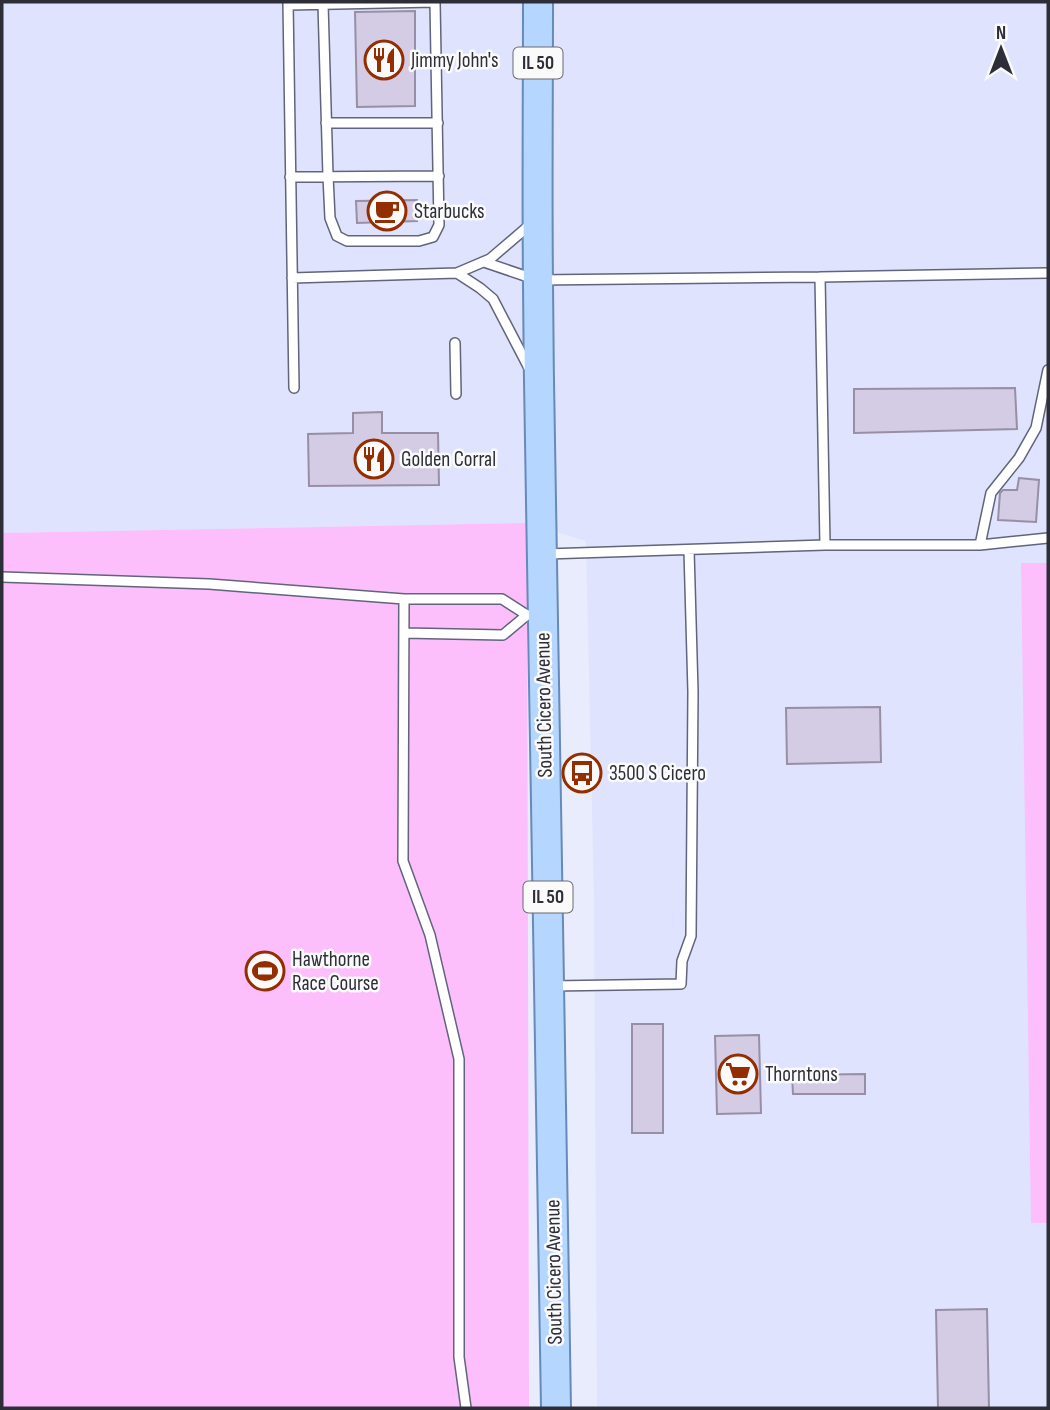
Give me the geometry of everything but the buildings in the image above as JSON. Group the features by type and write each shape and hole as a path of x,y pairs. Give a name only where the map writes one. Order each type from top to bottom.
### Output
{"main road":[{"name":"South Cicero Avenue","path":"538,2 537,280 541,554 535,614 550,986 556,1408"}],"lane":[{"path":"294,388 288,3 435,2 439,225 433,237 419,241 348,242 337,236 330,218 323,4"},
{"path":"326,123 438,123"},
{"path":"290,177 439,176"},
{"path":"292,278 457,273 484,262 538,218"},
{"path":"484,262 537,280 1048,273"},
{"path":"457,273 493,299 539,387"},
{"path":"820,277 825,545"},
{"path":"455,343 456,394"},
{"path":"980,545 990,492 1019,458 1036,428 1048,370"},
{"path":"541,554 825,545 980,545 1048,538"},
{"path":"550,986 681,984 682,961 691,936 693,692 689,550"},
{"path":"2,577 209,584 404,599 502,599 535,614"},
{"path":"404,599 403,860 430,935 459,1059 460,1357 466,1408"},
{"path":"404,633 503,635 535,614"}],"shaded area":[{"path":"2,2 1048,2 1048,892 1032,1223 1048,1223 1048,1408 597,1408 594,897 586,541 527,523 2,533"},
{"name":"Hawthorne Race Course","path":"527,523 529,1408 2,1408 2,533"},
{"path":"1021,563 1048,563 1048,1223 1031,1223"}],"place":[{"name":"Jimmy John's","path":"384,60"},
{"name":"Starbucks","path":"387,211"},
{"name":"Golden Corral","path":"374,459"},
{"name":"3500 S Cicero","path":"582,773"},
{"name":"Hawthorne Race Course","path":"265,971"},
{"name":"Thorntons","path":"738,1074"}]}
